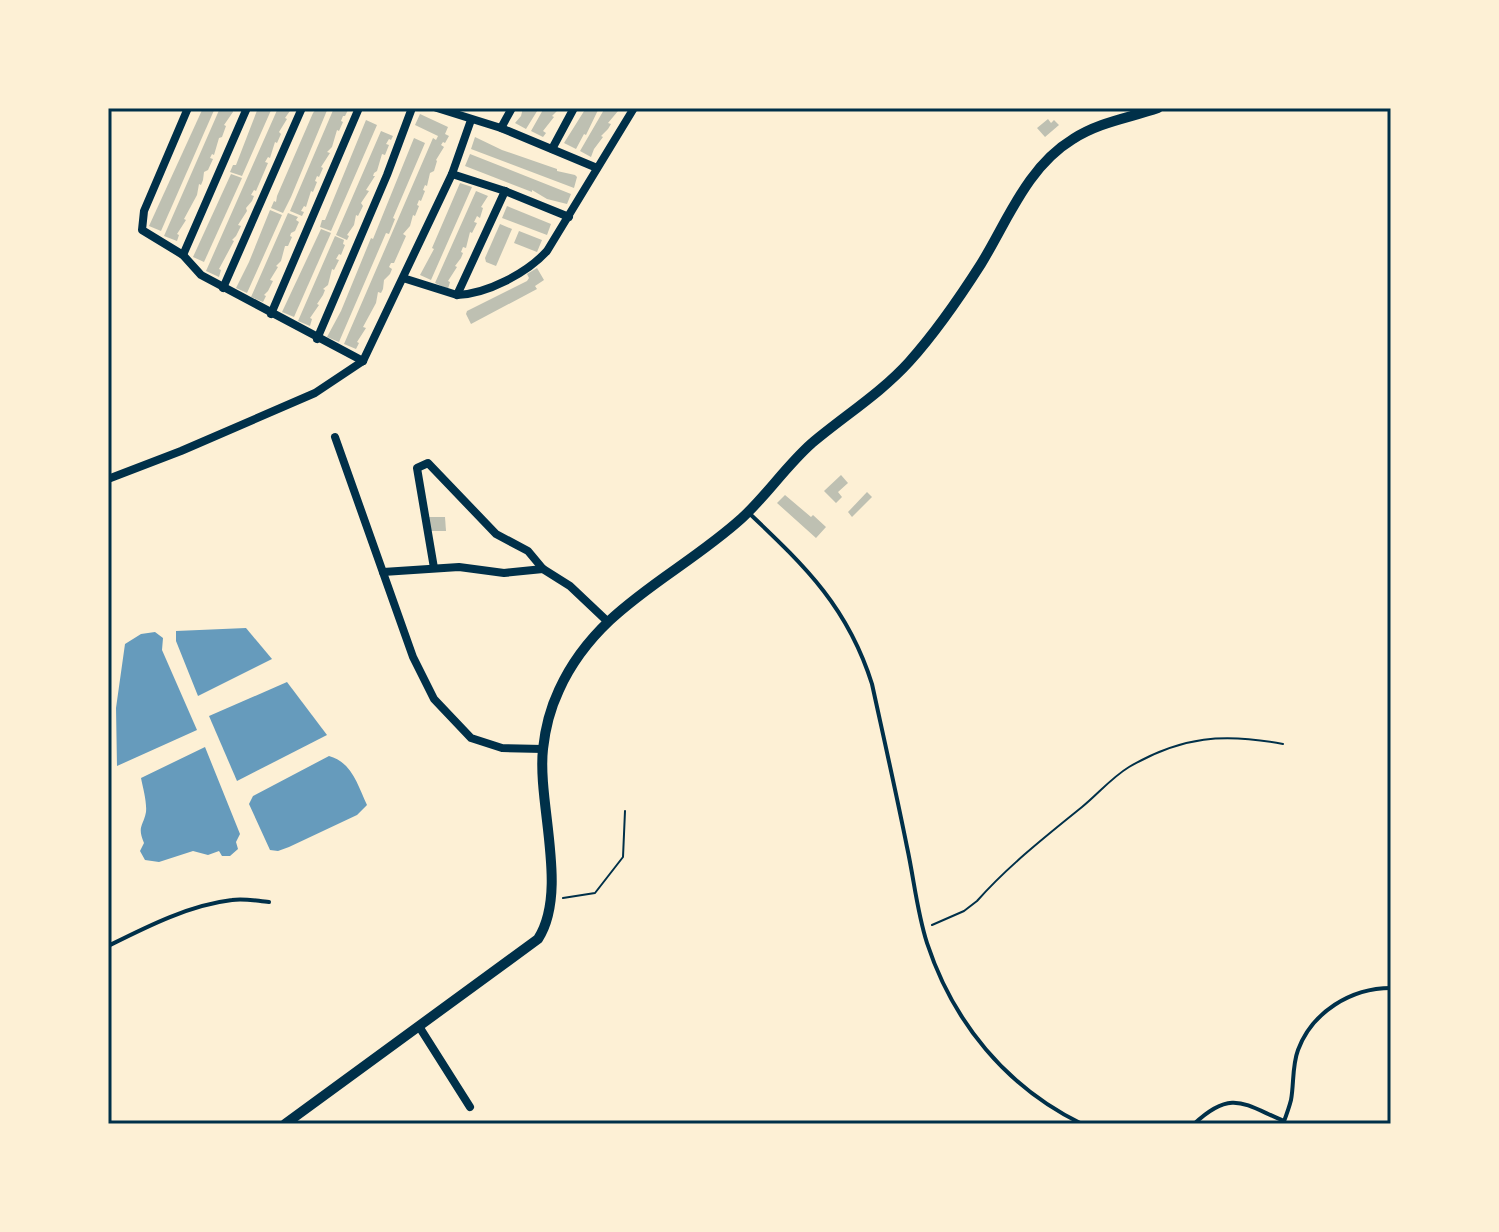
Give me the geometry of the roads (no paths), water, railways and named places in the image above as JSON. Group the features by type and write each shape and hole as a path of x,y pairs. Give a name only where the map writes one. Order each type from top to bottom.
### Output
{"street":[{"path":"188,108 144,211 140,225 142,230 183,255 193,270 223,288 363,361"},
{"path":"183,255 247,108"},
{"path":"223,288 302,108"},
{"path":"271,314 359,108"},
{"path":"317,339 412,108"},
{"path":"501,128 512,108"},
{"path":"552,149 574,108"},
{"path":"403,278 457,295 491,287 535,262 547,251 569,217 634,108"},
{"path":"285,1124 538,939 548,922 550,900 550,847 543,749 558,692 580,652 607,621 748,512 811,444 909,363 981,264 1019,195 1046,159 1085,132 1109,121 1158,108"},
{"path":"444,109 501,128 597,168"},
{"path":"108,479 315,393 363,361 452,174 471,120"},
{"path":"452,174 569,217"},
{"path":"457,295 505,191"},
{"path":"335,437 413,657 434,699 471,738 502,748 543,749"},
{"path":"434,568 417,468 428,463 496,534 528,551 543,569 570,586 607,621"},
{"path":"383,572 459,567 504,573 543,569"},
{"path":"420,1028 470,1107"}],"lane":[{"path":"748,512 807,570 840,611 862,651 872,684 923,927 947,993 983,1048 1021,1085 1082,1124"},
{"path":"108,946 206,906 234,899 269,902"},
{"path":"1194,1124 1231,1102 1250,1104 1284,1122 1297,1052 1311,1026 1324,1012 1356,993 1391,988"}],"water":[{"path":"246,628 272,659 198,696 176,641 176,631"},
{"path":"155,632 163,638 162,650 197,730 117,766 116,708 125,644 141,634"},
{"path":"287,682 327,735 237,781 209,716"},
{"path":"205,747 240,834 236,842 238,849 230,856 222,856 219,851 208,855 193,851 159,862 145,860 140,851 144,843 141,830 146,812 141,778"},
{"path":"329,756 349,769 367,805 357,815 289,847 270,850 249,804 253,796"}]}
